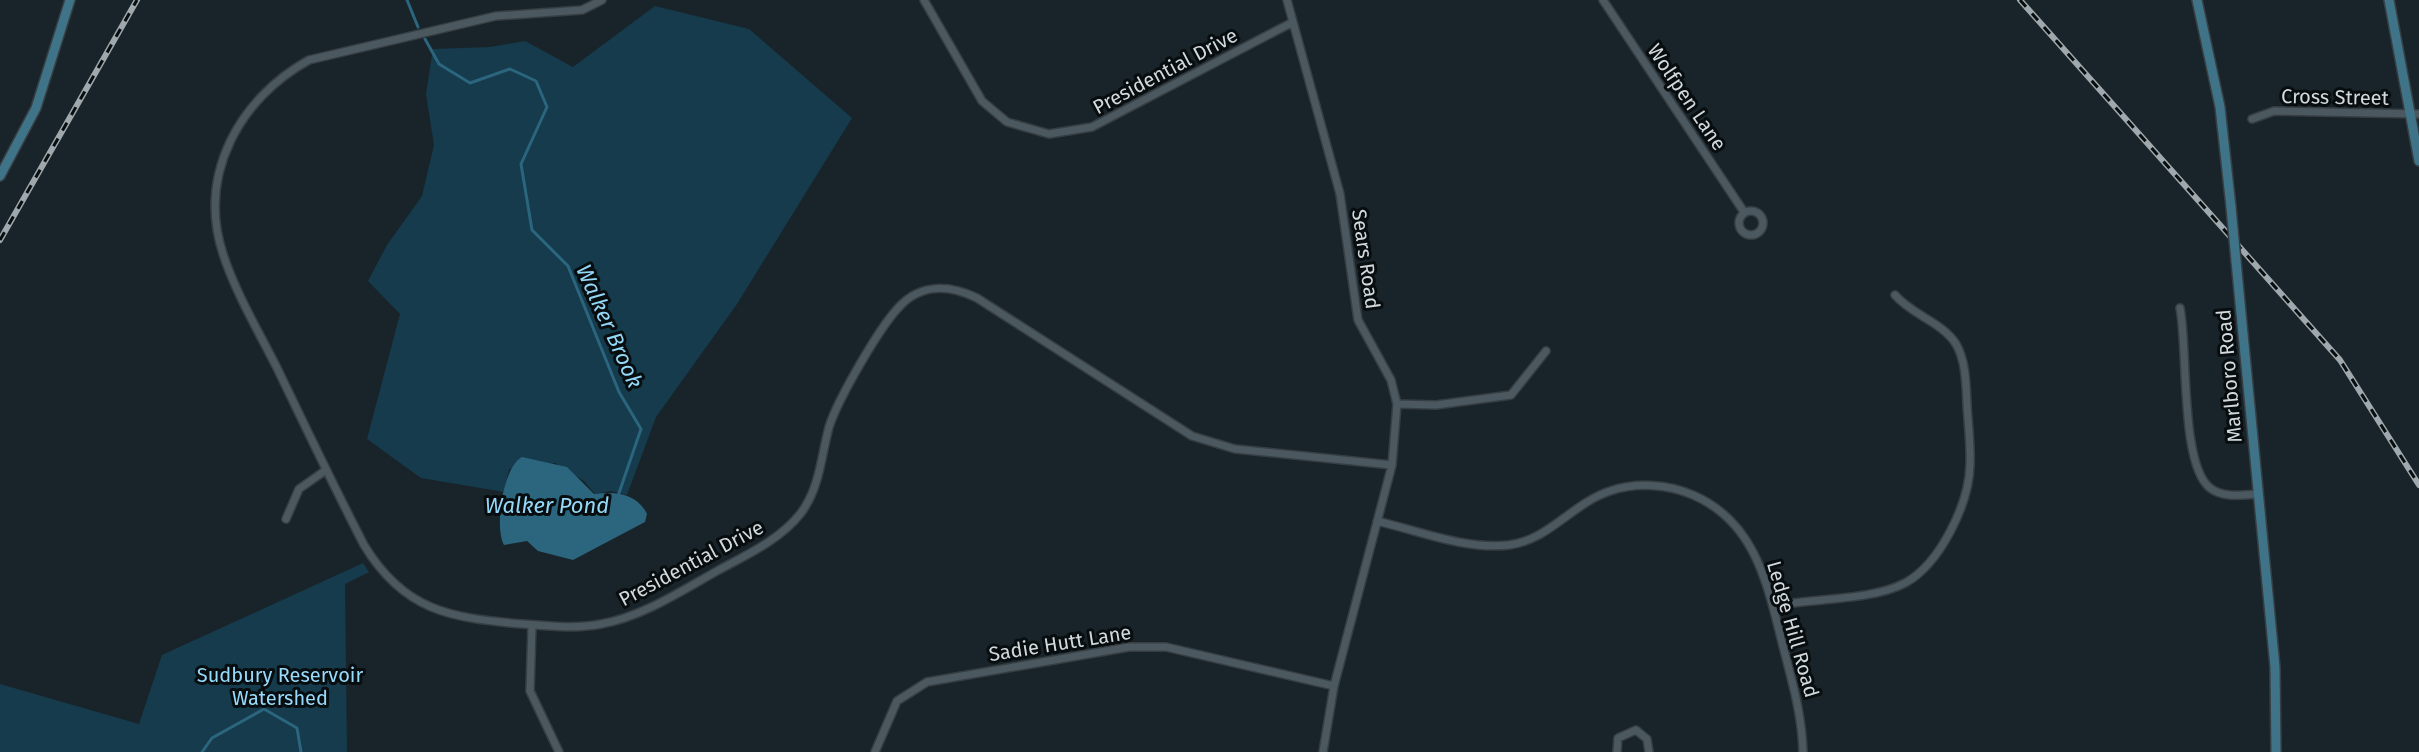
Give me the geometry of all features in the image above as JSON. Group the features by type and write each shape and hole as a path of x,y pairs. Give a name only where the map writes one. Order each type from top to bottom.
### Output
{"main road":[{"path":"0,176 36,108 70,0"},
{"name":"Marlboro Road","path":"2197,0 2220,111 2231,207 2275,667 2279,749"},
{"path":"2389,0 2414,114 2419,161"}],"street":[{"name":"Presidential Drive","path":"602,0 582,10 496,16 309,60 258,97 231,137 222,159 216,196 217,231 223,253 326,470 375,563 402,592 424,606 472,620 532,625 603,624 640,612 755,550 782,532 812,494 835,411 890,319 907,299 932,288 951,288 977,298 1192,436 1235,449 1392,465"},
{"name":"Presidential Drive","path":"924,0 982,101 1007,122 1049,134 1092,127 1293,22"},
{"name":"Sears Road","path":"1287,0 1340,194 1358,320 1391,380 1397,404 1392,465 1334,686 1323,752"},
{"name":"Wolfpen Lane","path":"1603,0 1744,212"},
{"name":"Cross Street","path":"2252,119 2274,111 2414,114"},
{"path":"1773,606 1872,593 1903,584 1926,568 1942,549 1959,508 1970,468 1961,359 1947,334 1914,314 1895,295"},
{"path":"2180,308 2185,339 2187,406 2200,474 2207,486 2219,493 2258,494"},
{"path":"1397,404 1436,405 1511,395 1546,351"},
{"path":"286,519 299,489 326,470"},
{"name":"Ledge Hill Road","path":"1377,521 1451,539 1508,545 1534,537 1583,502 1610,491 1645,486 1677,488 1731,517 1746,534 1773,606 1798,699 1803,752"},
{"path":"532,625 530,691 559,752"},
{"name":"Sadie Hutt Lane","path":"875,752 897,701 927,682 1129,647 1166,647 1334,686"},
{"path":"1617,752 1618,738 1636,730 1647,739 1649,752"}],"green space":[{"path":"655,6 749,29 852,118 737,304 656,417 627,495 611,491 595,494 584,481 555,463 509,469 504,492 421,478 367,439 400,314 368,281 387,245 422,196 434,145 426,94 433,49 490,47 525,41 573,67"},
{"name":"Sudbury Reservoir Watershed","path":"363,563 369,572 345,584 347,752 0,752 0,684 139,724 162,655"}],"water":[{"name":"Walker Pond","path":"522,457 567,467 594,494 617,493 631,498 643,507 647,514 645,522 573,560 538,551 527,541 504,545 500,525 502,498 510,472"}],"waterway":[{"name":"Walker Brook","path":"407,0 418,27"},
{"name":"Walker Brook","path":"425,39 439,64 470,83 510,69 536,81 547,107 521,164 532,230 568,266 619,392 641,429 619,493"},
{"path":"202,752 212,738 264,709 297,728 301,752"}],"railway":[{"path":"0,240 137,0"},
{"path":"2020,0 2340,360 2419,485"}]}
